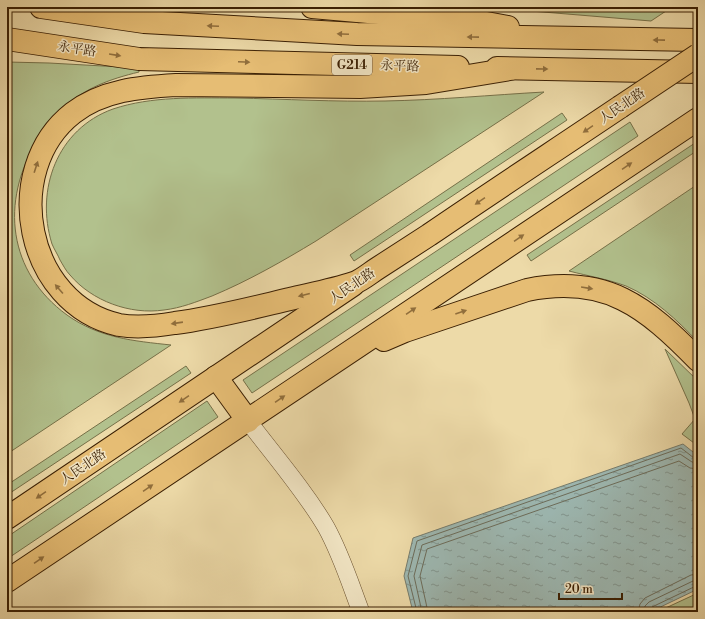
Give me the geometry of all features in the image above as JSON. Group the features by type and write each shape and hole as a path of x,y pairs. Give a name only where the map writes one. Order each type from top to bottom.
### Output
{"main road":[{"path":"40,7 144,22 357,34 698,40"},
{"path":"312,7 481,22 507,26 539,38"},
{"name":"永平路","path":"7,38 139,59 510,69 698,72"},
{"name":"人民北路","path":"7,518 698,55"},
{"path":"356,283 254,308 184,322 142,327 121,325 102,320 71,302 58,289 48,275 40,259 34,242 30,207 30,189 40,155 48,139 59,125 73,113 95,100 108,95 130,90 176,85 360,87 426,83 510,69"},
{"path":"7,582 248,421 333,362 698,120"},
{"path":"333,362 405,331 527,290 544,287 569,286 600,291 618,297 636,306 666,328 698,360"},
{"path":"216,377 248,421"}],"street":[{"path":"248,421 311,503 326,527 361,612"}],"green space":[{"path":"483,7 672,7 651,21"},
{"path":"7,62 139,68 139,72 108,81 80,95 55,115 49,123 37,141 25,164 18,188 15,212 16,235 22,257 32,278 47,298 67,315 79,323 104,334 130,340 171,345 7,454"},
{"path":"544,92 316,241 239,284 212,296 176,308 151,311 138,310 125,308 100,299 79,284 69,273 52,244 47,224 46,203 49,183 55,164 65,146 77,131 94,118 113,109 143,102 173,99 235,98 385,101 445,99"},
{"path":"562,113 567,120 354,261 350,255"},
{"path":"630,122 638,136 252,393 243,380"},
{"path":"698,141 698,150 531,261 527,255"},
{"path":"698,184 698,342 665,310 636,291 612,281 569,271"},
{"path":"665,349 698,381 698,446 682,434 695,419"},
{"path":"186,366 191,373 7,495 7,485"},
{"path":"207,401 218,417 7,559 7,537"},
{"path":"698,593 698,612 657,612"}],"water":[{"path":"683,444 698,456 698,589 650,612 413,612 404,576 413,538"}]}
